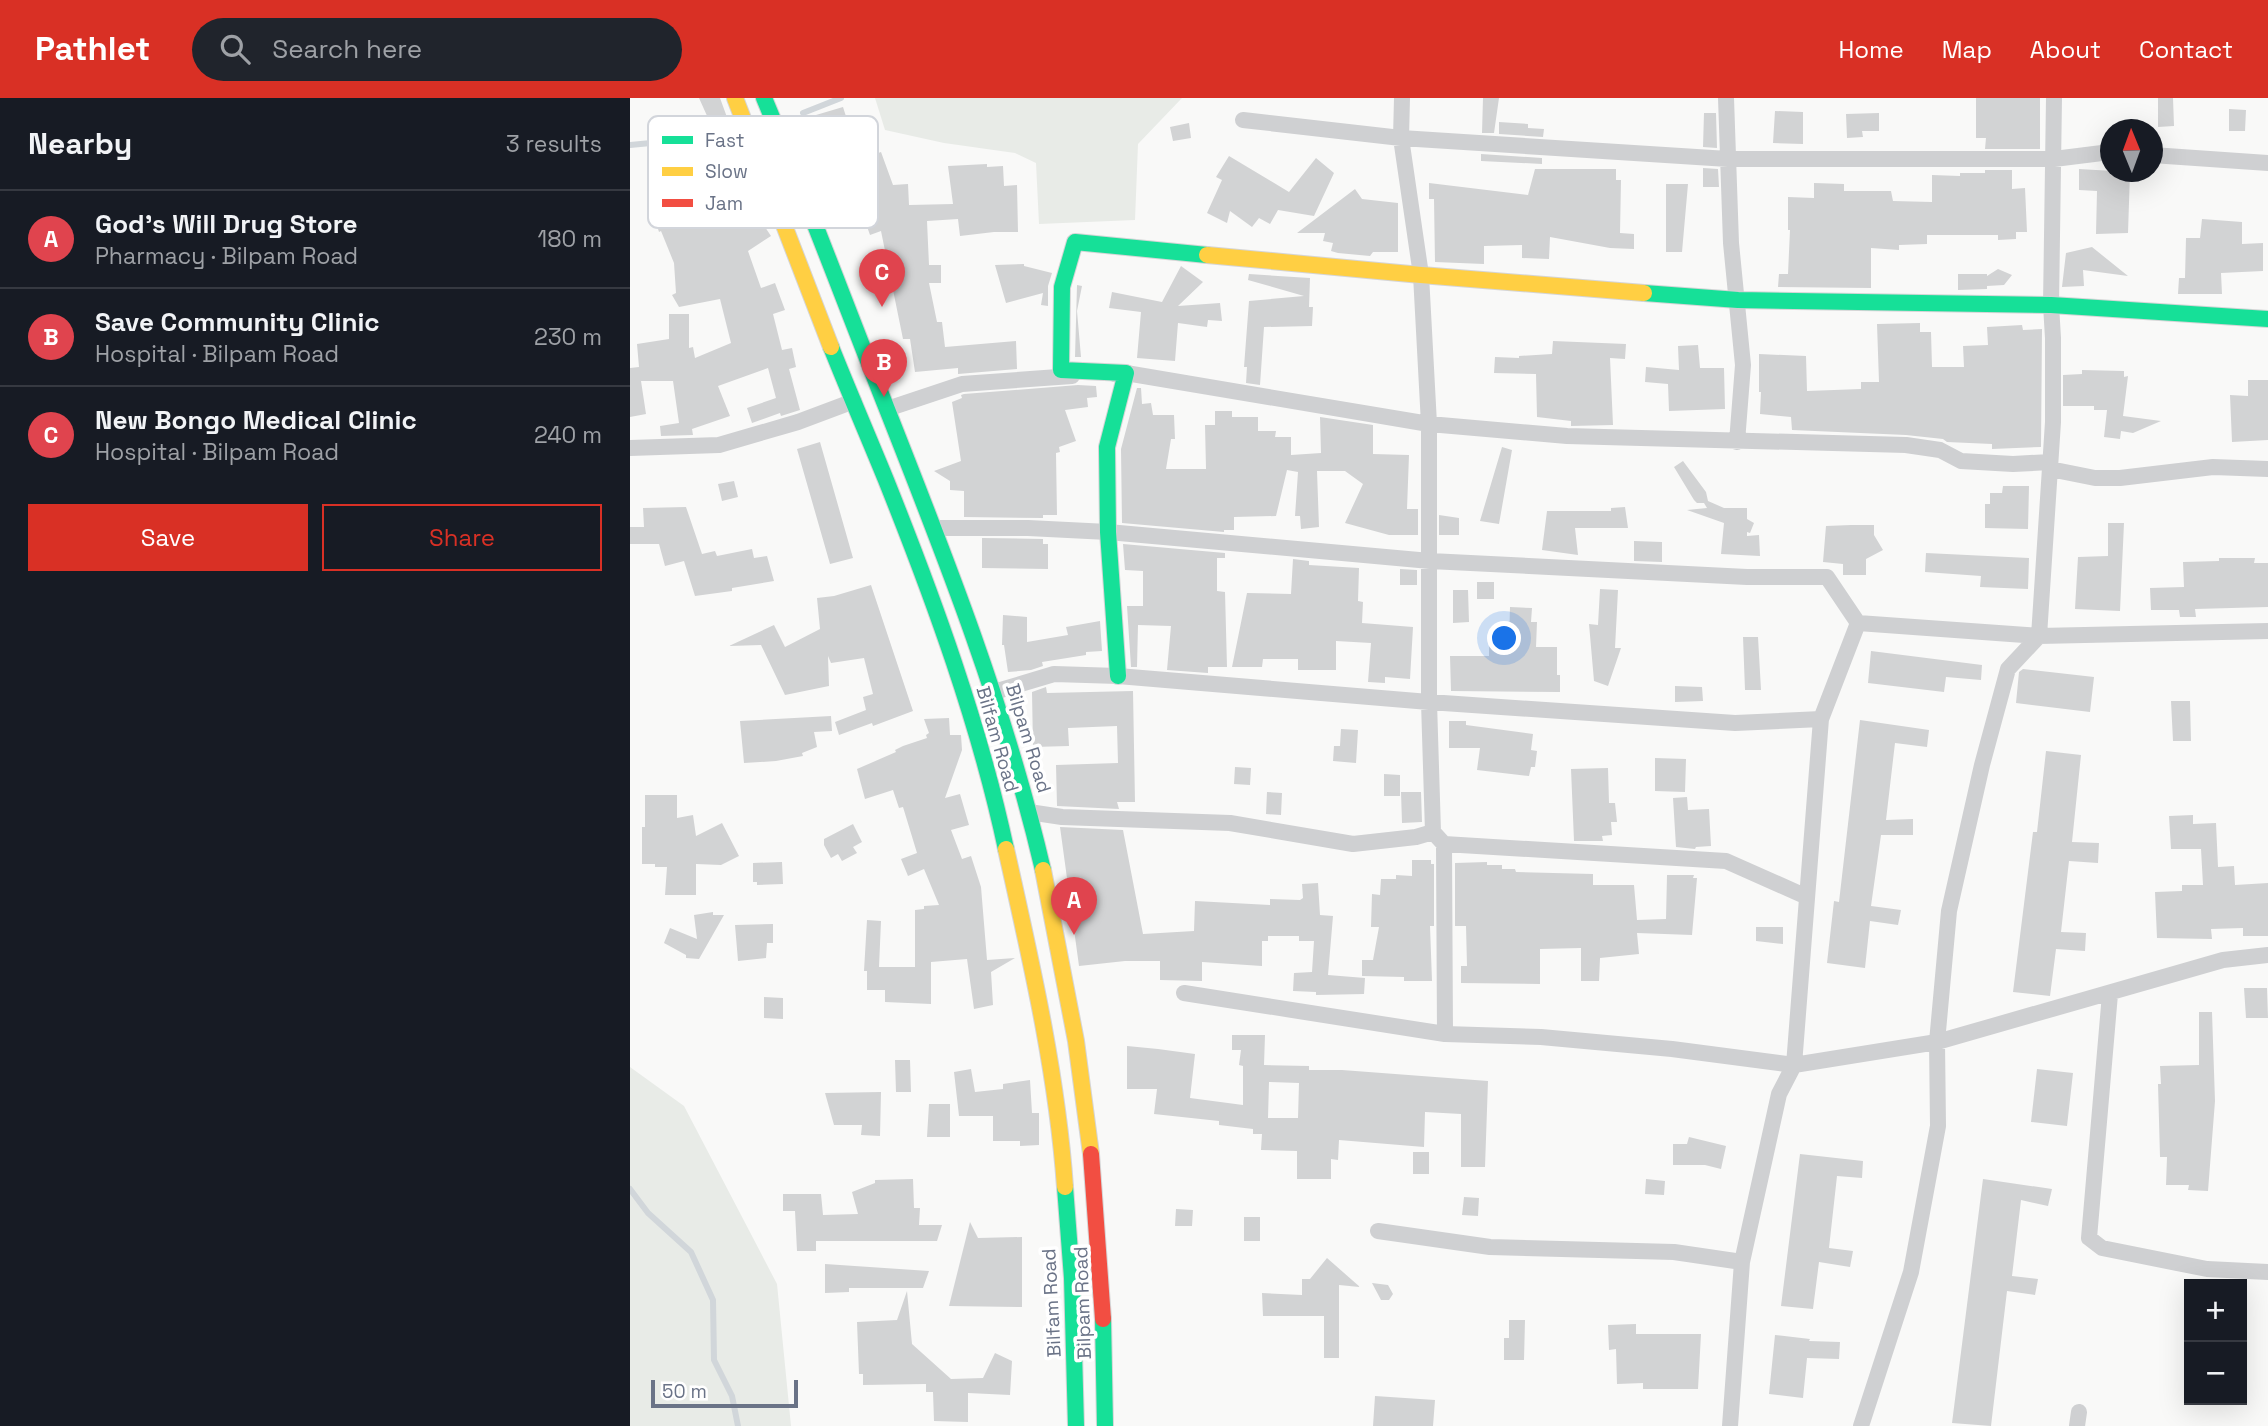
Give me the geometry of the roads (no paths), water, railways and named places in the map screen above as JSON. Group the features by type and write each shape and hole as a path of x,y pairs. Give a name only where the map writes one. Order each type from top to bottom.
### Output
{"main road":[{"name":"Bilfam Road","path":"735,98 742,116"},
{"name":"Bilpam Road","path":"764,98 771,116"},
{"name":"Bilfam Road","path":"785,228 947,643 974,726 1001,824 1026,930 1061,1128 1074,1319 1076,1426"},
{"name":"Bilpam Road","path":"815,228 967,613 994,692 1029,811 1064,970 1097,1189 1103,1279 1105,1426"},
{"path":"1118,676 1108,532 1107,447 1126,373 1061,370 1062,287 1075,242 1420,275 1738,300 2051,304 2268,319"}],"street":[{"path":"1402,98 1401,138 1420,275 1429,424 1429,702 1446,1034"},
{"path":"1726,98 1731,243 1743,365 1737,442"},
{"path":"1861,1426 1911,1272 1938,1126 1937,1042 1949,911 1982,765 2008,668 2039,636 2053,386 2051,304 2054,98"},
{"path":"1243,120 1401,138 1728,159 2054,159 2100,153"},
{"path":"2163,156 2268,163"},
{"path":"887,409 962,384 1126,373 1429,424 1567,436 1906,445 1940,450 1961,461 2050,465 2095,478 2160,475 2213,467 2268,469"},
{"path":"630,449 719,444 798,422 854,401"},
{"path":"934,528 1028,528 1108,532 1430,561 1747,577 1827,577 1858,624"},
{"path":"1858,624 2039,636 2268,631"},
{"path":"1730,1426 1742,1262 1779,1094 1794,1065 1821,719 1858,624"},
{"path":"994,692 1054,674 1118,676 1429,702 1734,723 1821,719"},
{"path":"1029,811 1062,817 1230,823 1353,844 1416,837 1438,838 1726,861 1807,897"},
{"path":"1184,993 1446,1034 1541,1037 1794,1065 1937,1042 2223,960 2268,955"},
{"path":"2110,994 2089,1238 2102,1248 2207,1269 2268,1272"},
{"path":"1378,1231 1490,1247 1674,1252 1742,1262"}],"waterway":[{"path":"803,113 841,98"},
{"path":"630,145 648,143"},
{"path":"630,1189 648,1213 691,1252 713,1300 714,1360 732,1396 738,1426"}],"place":[{"name":"New Bongo Medical Clinic","path":"882,307"},
{"name":"Save Community Clinic","path":"884,397"},
{"name":"God's Will Drug Store","path":"1074,935"}]}
